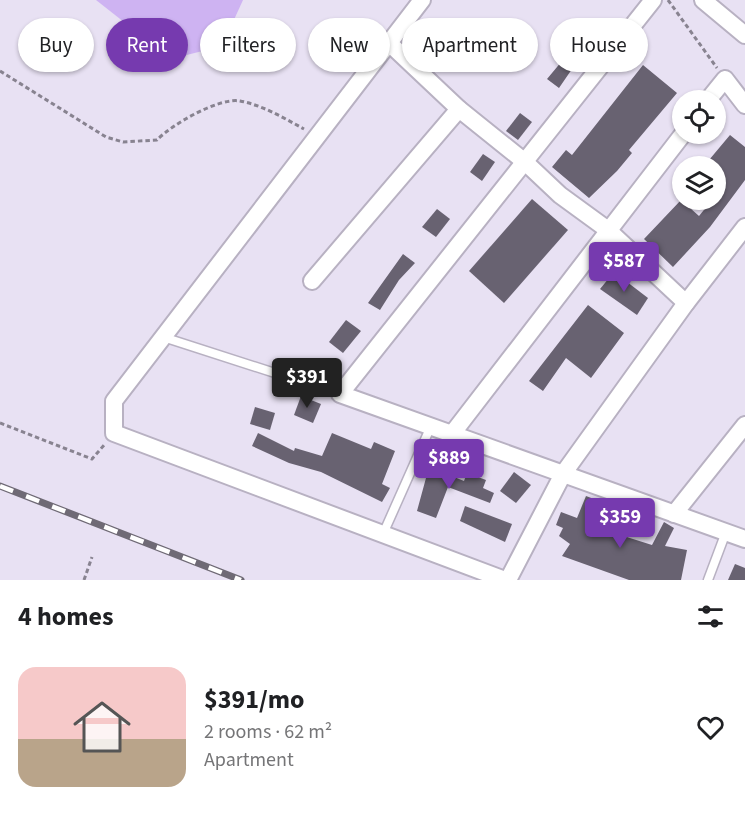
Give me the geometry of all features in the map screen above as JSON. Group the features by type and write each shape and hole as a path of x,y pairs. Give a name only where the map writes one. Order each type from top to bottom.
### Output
{"street":[{"path":"390,40 422,0"},
{"path":"653,0 340,394 745,539"},
{"path":"702,0 745,35"},
{"path":"390,45 459,109 525,162 560,195 609,230 686,303"},
{"path":"366,72 114,401 114,433 506,580 564,474 686,303 745,227"},
{"path":"716,90 725,79 745,105"},
{"path":"312,281 459,109"},
{"path":"452,434 675,144"},
{"path":"674,514 745,425"}],"lane":[{"path":"163,337 340,394"},
{"path":"382,534 430,426"},
{"path":"708,580 726,532"}],"path":[{"path":"668,0 725,79"},
{"path":"0,71 106,137 123,142 157,140 169,128 216,105 238,100 277,114 316,137"},
{"path":"0,423 92,459 114,433"},
{"path":"84,580 92,557"}],"shaded area":[{"path":"96,0 243,0 235,18 200,18 200,52 188,55 188,18 119,18"}],"building":[{"path":"648,69 673,90 672,99 629,150 632,153 589,198 552,167 566,150 572,155 637,72 648,72"},
{"path":"553,72 570,72 559,88 547,79"},
{"path":"520,113 532,122 518,140 506,131"},
{"path":"730,135 745,147 745,180 726,206 726,156 712,156 722,144 726,144"},
{"path":"483,154 495,162 482,181 470,172"},
{"path":"532,199 568,230 504,303 469,271"},
{"path":"437,209 450,219 436,237 422,227"},
{"path":"672,209 692,210 699,216 704,210 723,210 673,267 644,239"},
{"path":"403,254 415,263 399,280 380,310 368,303"},
{"path":"614,272 648,298 637,315 600,289"},
{"path":"588,305 624,333 591,378 566,358 543,391 529,381"},
{"path":"346,320 361,331 343,353 329,342"},
{"path":"301,396 321,404 313,423 294,415"},
{"path":"255,407 275,413 270,430 250,424"},
{"path":"258,433 294,451 295,448 322,456 332,433 371,449 374,442 395,451 382,484 390,488 382,502 321,472 289,463 252,446"},
{"path":"429,467 464,481 467,473 486,480 483,488 494,493 490,503 448,487 436,518 417,511"},
{"path":"514,472 531,485 516,503 500,491"},
{"path":"586,496 599,501 589,521 615,531 614,533 652,545 664,522 674,528 665,546 687,550 681,580 629,580 562,556 570,544 559,536 563,528 556,525 561,512 577,518"},
{"path":"465,506 512,524 505,542 460,521"},
{"path":"735,564 745,568 745,580 728,580"}],"railway":[{"path":"0,486 241,580"}]}
